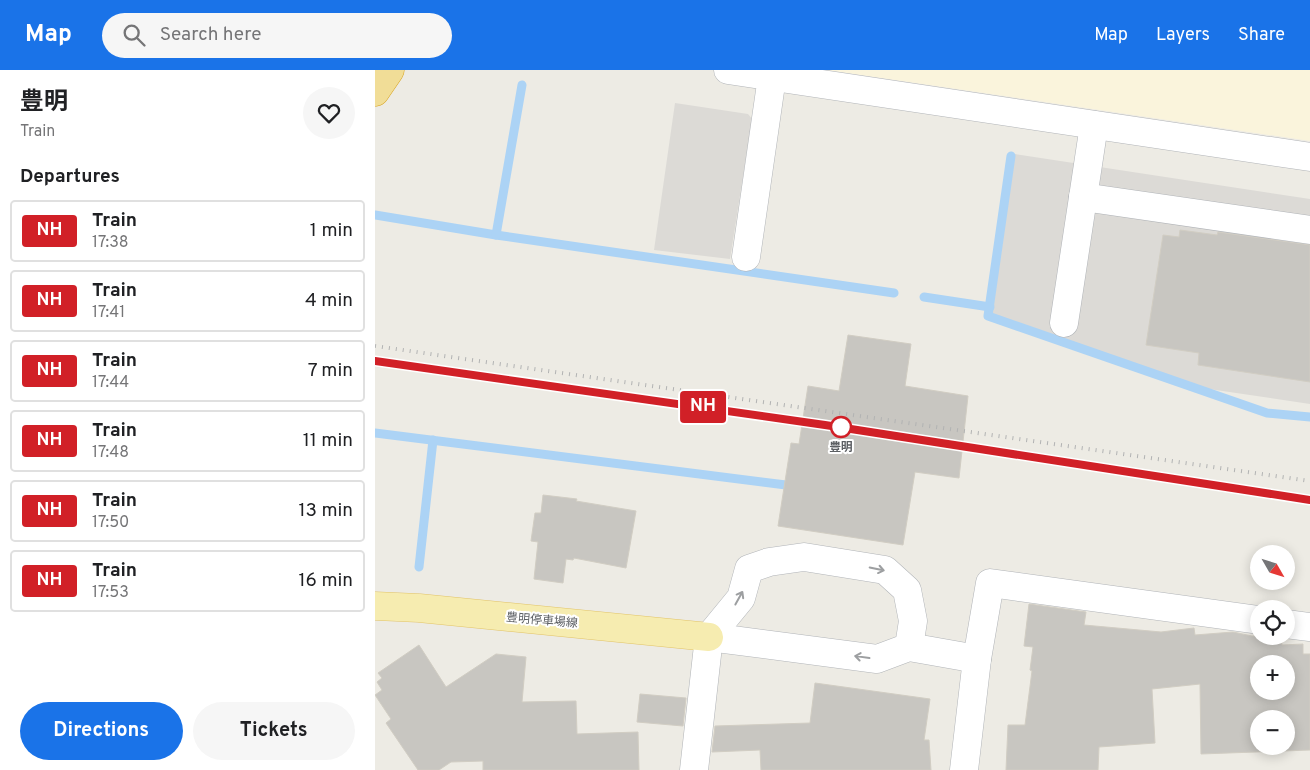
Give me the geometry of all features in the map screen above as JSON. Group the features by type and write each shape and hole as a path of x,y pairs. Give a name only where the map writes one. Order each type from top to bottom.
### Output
{"highway":[{"path":"375,92 390,70"}],"main road":[{"name":"豊明停車場線","path":"375,606 419,608 709,637"}],"street":[{"path":"728,70 1310,157"},
{"path":"746,257 772,77"},
{"path":"1064,323 1094,124"},
{"path":"1083,197 1310,230"},
{"path":"694,770 709,637 741,598 749,569 769,562 804,557 885,570 907,590 913,621 909,647"},
{"path":"964,770 977,660 990,584 1250,619"},
{"path":"1295,625 1310,627"},
{"path":"709,637 877,659 909,647 977,660"}],"shaded area":[{"path":"827,70 1310,70 1310,141"},
{"path":"675,103 748,114 752,119 730,259 654,250"},
{"path":"1015,154 1310,199 1310,404 1209,389 992,315"}],"building":[{"path":"1180,230 1217,235 1218,232 1310,245 1310,382 1198,365 1199,353 1146,345 1163,235 1179,237"},
{"path":"848,335 911,344 905,386 968,396 959,478 915,472 903,545 778,526 791,443 799,444 808,386 839,391"},
{"path":"543,495 577,499 576,501 636,511 626,568 574,558 573,560 566,559 563,583 534,579 538,542 531,541 535,513 541,513"},
{"path":"1029,604 1086,612 1084,625 1161,632 1194,628 1195,635 1233,632 1250,636 1250,645 1303,644 1303,654 1310,654 1310,750 1295,751 1295,710 1250,710 1250,752 1201,754 1200,684 1152,689 1155,743 1099,747 1098,770 1006,770 1008,725 1025,725 1033,647 1024,646"},
{"path":"419,645 446,687 496,654 526,657 522,702 576,701 577,734 638,732 639,770 483,770 483,761 451,762 439,770 418,770 386,723 391,719 375,695 382,690 377,682 382,678 378,673"},
{"path":"815,683 930,699 924,740 929,740 931,770 761,770 760,750 712,752 715,726 810,723"},
{"path":"640,694 686,698 683,726 637,722"}],"waterway":[{"path":"496,235 522,85"},
{"path":"1011,156 988,316 1267,413 1310,417"},
{"path":"375,215 496,235 894,293"},
{"path":"924,297 990,307"},
{"path":"375,433 794,486"},
{"path":"419,567 433,440"}],"railway":[{"path":"375,346 1310,481"},
{"path":"375,361 824,425 1310,500"}],"train":[{"name":"NH","path":"375,361 825,425 1310,500"}],"place":[{"name":"豊明","path":"841,427"}]}
